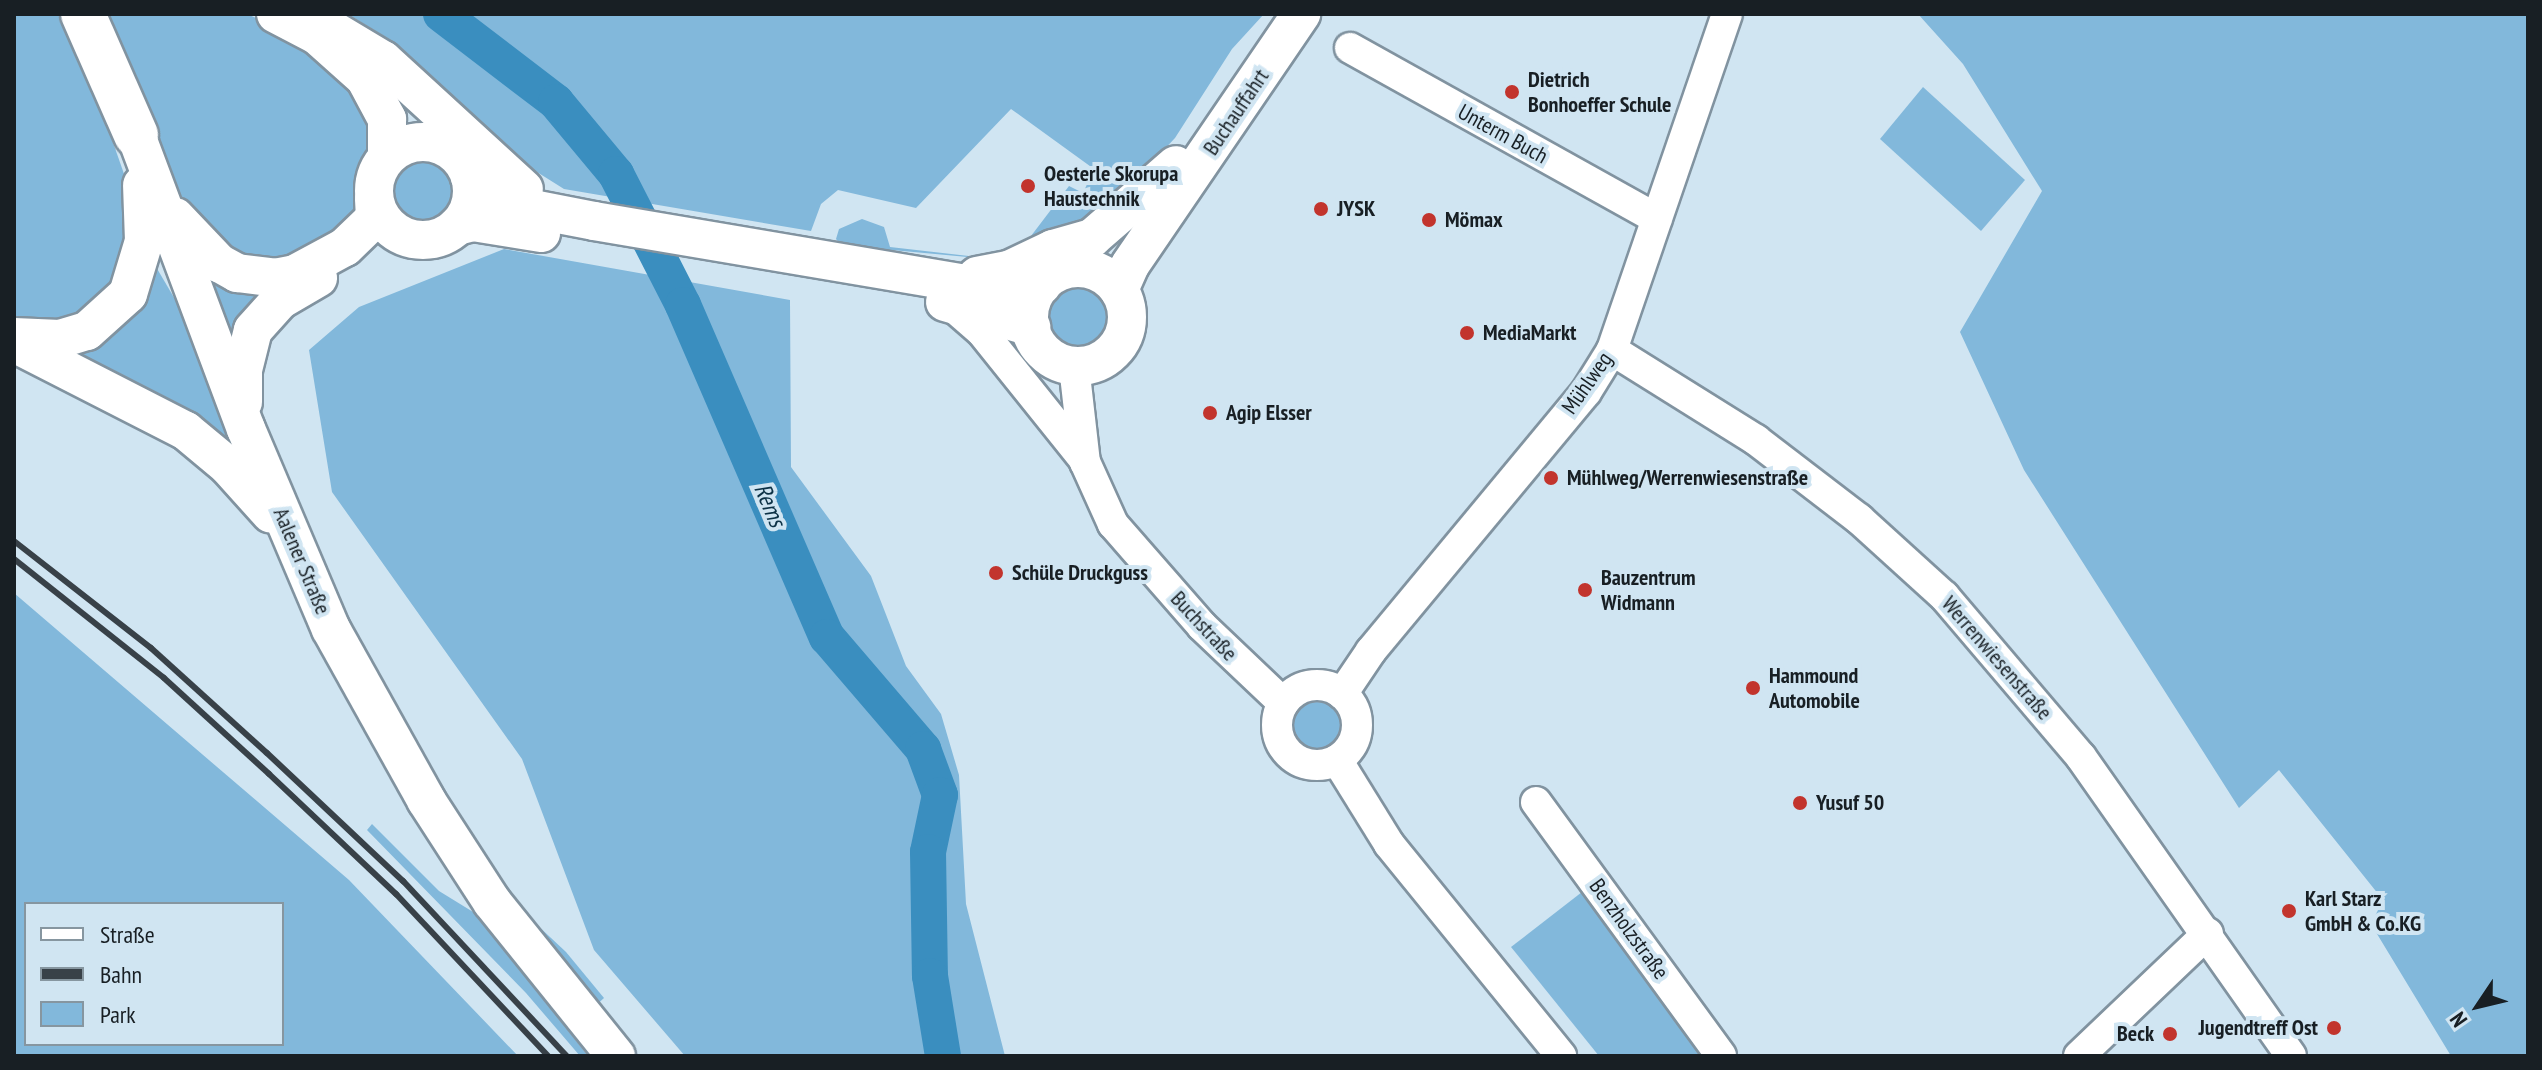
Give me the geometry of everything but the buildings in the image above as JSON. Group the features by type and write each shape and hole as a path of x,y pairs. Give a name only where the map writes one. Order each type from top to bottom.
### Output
{"highway":[{"name":"Aalener Straße","path":"83,14 136,135"}],"main road":[{"path":"155,189 204,250 237,273 258,278 295,274 345,247 375,218 376,175 387,156 387,119 365,78 318,36 276,14"},
{"path":"306,14 339,32 403,77 519,186 586,227"},
{"path":"1108,281 1176,165 1288,27"},
{"name":"Buchauffahrt","path":"1108,281 1130,265 1288,27"},
{"path":"339,32 440,145 453,152 470,177 510,202 586,227 717,254 948,292 1042,285 1067,270 1108,281 1127,317 1120,343 1101,361 1074,366 1046,354 1031,327 1031,304 1042,285"},
{"name":"Aalener Straße","path":"136,135 246,429 331,629 426,800 492,902 616,1056"},
{"path":"14,340 60,339 87,331 128,294 144,241 136,135"},
{"path":"387,156 408,144 440,145"},
{"path":"948,292 1009,270 1053,249 1092,238 1176,165"},
{"path":"457,226 470,203 470,177"},
{"path":"374,199 386,224 413,239"},
{"path":"246,429 245,353 269,309 372,250 413,239 428,240 457,226 494,223 586,227"},
{"path":"948,292 1031,327"},
{"path":"14,340 186,431 228,466 292,540"}],"street":[{"name":"Mühlweg","path":"1342,694 1371,651 1586,392 1612,350 1727,14"},
{"name":"Unterm Buch","path":"1350,48 1657,219"},
{"path":"948,292 1085,462"},
{"name":"Werrenwiesenstraße","path":"1612,350 1756,440 1859,519 1944,596 2081,757 2208,933 2291,1056"},
{"name":"Buchstraße","path":"1074,366 1085,462 1113,524 1224,648 1283,703"},
{"path":"1304,687 1331,687 1342,694 1351,704 1357,728 1354,741 1337,760 1317,766 1287,753 1277,723 1283,703 1304,687"},
{"path":"1337,760 1389,844 1561,1056"},
{"name":"Benzholzstraße","path":"1536,802 1721,1056"},
{"path":"2079,1056 2208,933"}],"green space":[{"path":"14,14 68,14 137,211 115,293 67,323 14,320"},
{"path":"104,14 247,14 285,31 351,78 376,137 361,178 358,215 317,259 251,265 184,212"},
{"path":"348,14 1264,14 1232,49 1175,138 1096,222 1000,260 892,250 894,256 843,248 836,239 839,229 862,219 884,227 890,247 995,259 1031,236 1069,186 1083,193 1094,169 1011,109 916,208 838,190 821,204 811,231 564,189 529,167 398,45"},
{"path":"1918,14 2528,14 2528,1056 2451,1056 2371,924 2383,900 2279,770 2239,808 2024,470 1960,332 2042,191 1963,64"},
{"path":"1923,87 2025,180 1981,231 1880,139"},
{"path":"422,153 436,156 449,164 457,177 460,191 457,205 449,218 436,226 422,229 408,226 395,218 387,205 384,191 387,177 395,164 408,156"},
{"path":"504,249 790,300 791,467 871,576 906,666 941,714 959,775 966,904 1005,1056 685,1056 594,950 522,759 332,492 309,350 359,307"},
{"path":"149,255 179,306 238,465 84,373 68,342"},
{"path":"206,271 274,289 235,355"},
{"path":"1081,280 1095,283 1107,291 1115,303 1118,317 1115,331 1107,343 1095,351 1081,354 1067,351 1055,343 1047,331 1044,317 1047,303 1055,291 1067,283"},
{"path":"14,593 349,880 518,1056 14,1056"},
{"path":"1317,702 1334,709 1341,726 1334,743 1317,750 1300,743 1293,726 1300,709"},
{"path":"372,824 439,891 478,915 588,1056 580,1056 526,993 367,830"},
{"path":"489,880 566,952 604,998 593,1008"},
{"path":"1582,892 1701,1056 1599,1056 1511,947"}],"waterway":[{"name":"Rems","path":"441,14 556,102 616,174 683,305 827,637 923,749 940,795 928,852 930,976 943,1056"}],"railway":[{"path":"14,541 151,648 267,753 403,881 567,1056"},
{"path":"14,559 164,678 269,774 396,894 548,1056"}],"place":[{"name":"Dietrich Bonhoeffer Schule","path":"1512,92"},
{"name":"Oesterle Skorupa Haustechnik","path":"1028,186"},
{"name":"JYSK","path":"1321,209"},
{"name":"Mömax","path":"1429,220"},
{"name":"MediaMarkt","path":"1467,333"},
{"name":"Agip Elsser","path":"1210,413"},
{"name":"Mühlweg/Werrenwiesenstraße","path":"1551,478"},
{"name":"Schüle Druckguss","path":"996,573"},
{"name":"Bauzentrum Widmann","path":"1585,590"},
{"name":"Hammound Automobile","path":"1753,688"},
{"name":"Yusuf 50","path":"1800,803"},
{"name":"Karl Starz GmbH & Co.KG","path":"2289,911"},
{"name":"Jugendtreff Ost","path":"2334,1028"},
{"name":"Beck","path":"2170,1034"}]}
